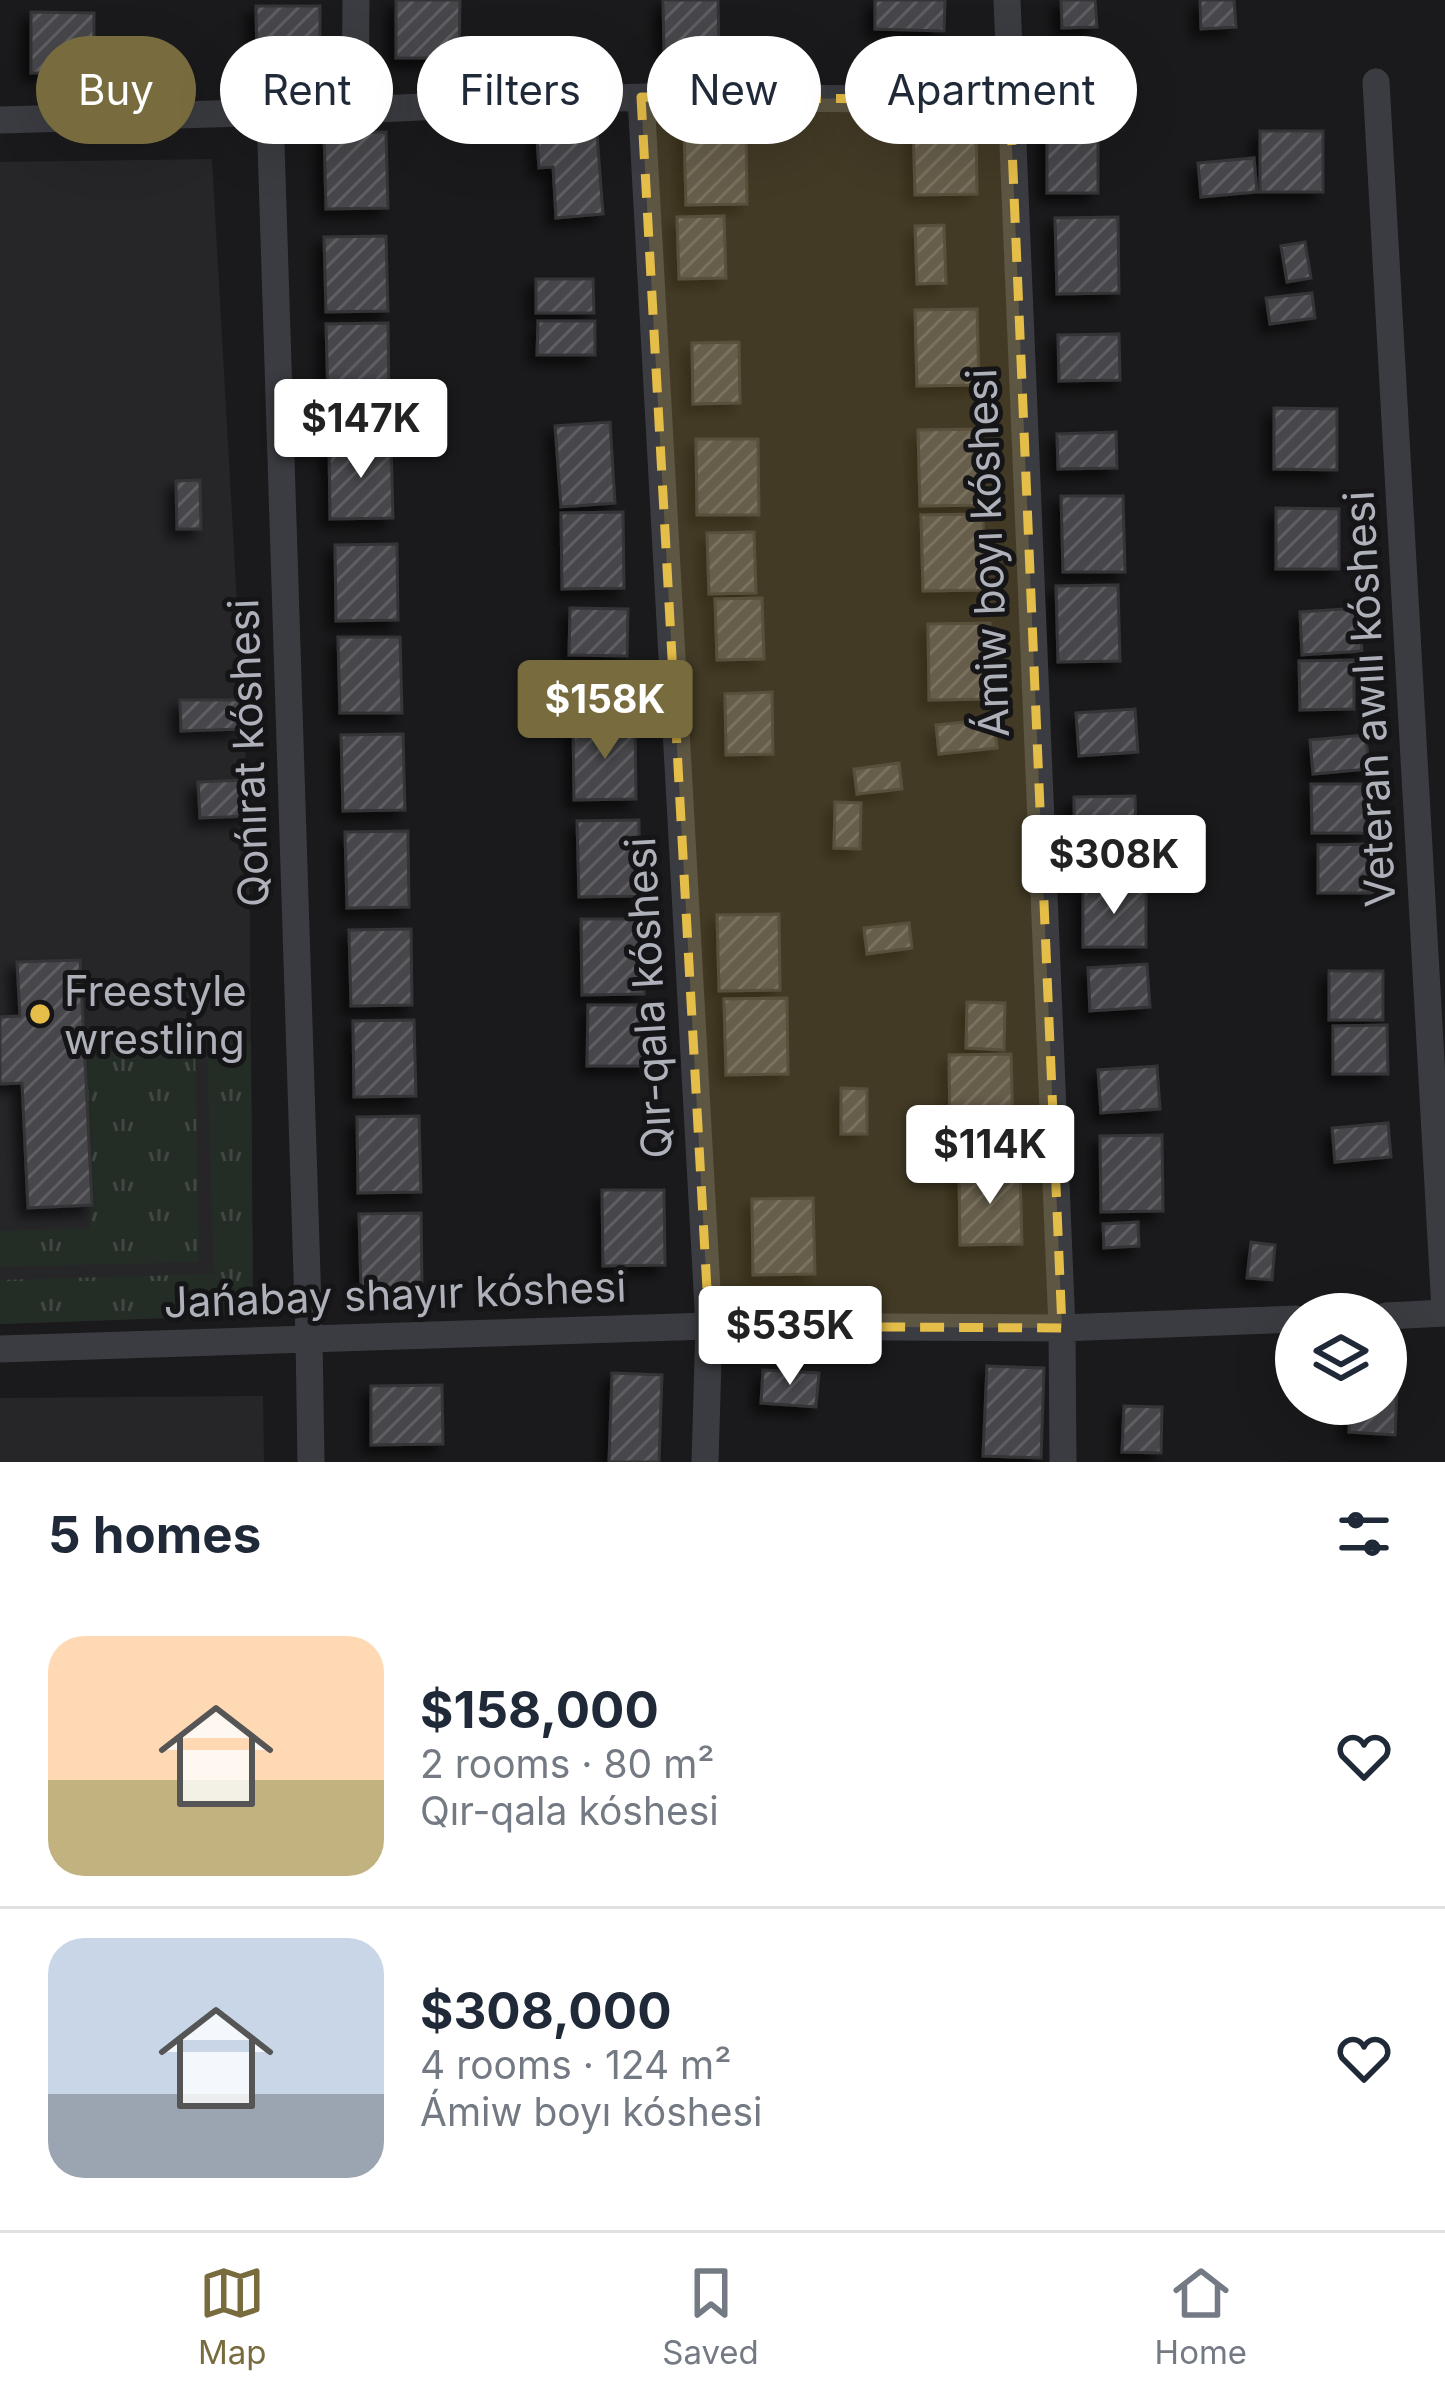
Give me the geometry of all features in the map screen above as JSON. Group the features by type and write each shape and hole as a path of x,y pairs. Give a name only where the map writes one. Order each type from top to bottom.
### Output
{"street":[{"path":"356,0 356,36"},
{"name":"Ámiw boyı kóshesi","path":"1007,0 1008,36"},
{"name":"Veteran awılı kóshesi","path":"1376,82 1445,1312"},
{"path":"393,108 641,98 845,99"},
{"name":"Qır-qala kóshesi","path":"641,98 709,1326 704,1462"},
{"path":"0,120 220,113"},
{"name":"Qońırat kóshesi","path":"271,144 311,1462"},
{"name":"Ámiw boyı kóshesi","path":"1012,144 1062,1328 1063,1462"},
{"path":"1407,1315 1445,1312"},
{"name":"Jańabay shayır kóshesi","path":"0,1349 709,1326 1062,1328 1275,1320"}],"highlighted area":[{"path":"641,97 1010,100 1062,1328 709,1326"}],"shaded area":[{"path":"212,159 249,816 253,1315 0,1324 0,162"},
{"path":"263,1396 264,1462 0,1462 0,1398"}],"green space":[{"path":"251,1042 253,1315 0,1324 0,1280 214,1274 207,1047"},
{"path":"195,1047 199,1262 0,1267 0,1231 90,1228 86,1055"}],"building":[{"path":"396,0 460,0 459,36 417,36 417,58 396,58"},
{"path":"663,0 718,0 719,36 664,36"},
{"path":"875,0 945,0 944,31 875,29"},
{"path":"1061,0 1095,0 1097,27 1062,28"},
{"path":"1200,0 1234,0 1236,27 1201,29"},
{"path":"256,6 320,6 320,36 256,36"},
{"path":"31,12 94,13 94,36 36,36 36,73 31,73"},
{"path":"1260,131 1323,131 1323,192 1260,192"},
{"path":"324,144 386,144 388,208 326,209"},
{"path":"537,144 598,144 603,214 556,218 553,167 539,168"},
{"path":"684,144 746,144 747,204 686,205"},
{"path":"914,144 976,144 977,194 915,195"},
{"path":"1047,144 1098,144 1098,193 1047,193"},
{"path":"1254,158 1257,192 1201,197 1198,163"},
{"path":"724,216 726,278 679,279 677,217"},
{"path":"1118,217 1119,293 1057,294 1055,218"},
{"path":"944,225 946,283 917,284 915,226"},
{"path":"386,236 388,311 326,312 324,237"},
{"path":"1305,242 1311,278 1287,282 1281,246"},
{"path":"536,279 593,279 594,313 536,313"},
{"path":"1312,293 1315,318 1270,324 1266,298"},
{"path":"977,309 979,385 917,386 915,310"},
{"path":"538,321 595,321 595,355 537,355"},
{"path":"388,323 389,399 328,400 326,324"},
{"path":"1119,334 1120,380 1059,381 1058,335"},
{"path":"739,342 740,403 693,404 692,343"},
{"path":"1274,408 1337,409 1337,470 1274,469"},
{"path":"610,422 615,503 561,507 555,426"},
{"path":"981,429 982,505 920,506 918,430"},
{"path":"1116,432 1117,468 1058,469 1057,434"},
{"path":"696,439 758,439 759,515 697,515"},
{"path":"391,442 393,518 330,519 329,443"},
{"path":"200,480 201,529 177,529 176,481"},
{"path":"1061,496 1123,496 1125,572 1063,572"},
{"path":"1276,508 1339,509 1339,569 1276,569"},
{"path":"623,512 624,588 562,589 561,513"},
{"path":"983,514 984,590 923,591 921,515"},
{"path":"754,532 756,593 709,594 707,533"},
{"path":"397,544 398,620 336,621 335,545"},
{"path":"1118,585 1120,661 1058,662 1056,586"},
{"path":"762,598 764,659 717,660 715,599"},
{"path":"570,608 628,609 627,656 569,655"},
{"path":"1359,608 1362,651 1302,655 1300,612"},
{"path":"990,623 991,699 929,700 928,624"},
{"path":"338,637 400,637 402,713 340,713"},
{"path":"1354,660 1354,709 1300,710 1299,661"},
{"path":"772,692 773,754 726,755 725,694"},
{"path":"180,700 240,700 241,729 181,731"},
{"path":"1135,709 1138,752 1079,756 1076,713"},
{"path":"994,719 997,748 939,754 936,725"},
{"path":"635,723 636,799 574,800 573,724"},
{"path":"403,734 405,810 343,811 341,735"},
{"path":"1366,735 1369,769 1313,774 1310,740"},
{"path":"899,763 902,789 857,794 854,769"},
{"path":"247,780 249,816 200,818 198,782"},
{"path":"1311,784 1366,784 1366,833 1312,833"},
{"path":"1135,796 1137,872 1075,873 1074,797"},
{"path":"835,802 861,803 860,849 834,848"},
{"path":"639,820 640,896 579,897 577,821"},
{"path":"408,831 409,907 347,908 345,832"},
{"path":"1372,844 1373,893 1318,893 1318,845"},
{"path":"1083,886 1146,887 1146,947 1083,947"},
{"path":"779,914 780,990 719,991 717,915"},
{"path":"581,919 643,919 644,994 582,995"},
{"path":"909,923 912,948 867,954 864,928"},
{"path":"411,929 412,1005 351,1006 349,930"},
{"path":"80,960 92,1205 28,1208 22,1083 0,1084 0,1017 20,1016 17,962"},
{"path":"1147,964 1150,1007 1090,1011 1088,968"},
{"path":"1329,971 1383,971 1383,1020 1329,1020"},
{"path":"787,998 788,1074 726,1075 724,999"},
{"path":"967,1002 1005,1003 1004,1050 966,1048"},
{"path":"588,1005 651,1005 651,1066 587,1066"},
{"path":"414,1020 416,1096 354,1097 353,1021"},
{"path":"1387,1025 1388,1074 1333,1074 1333,1026"},
{"path":"1011,1054 1013,1130 950,1131 949,1055"},
{"path":"1157,1066 1160,1109 1101,1113 1098,1070"},
{"path":"841,1088 867,1089 867,1134 841,1134"},
{"path":"419,1116 421,1192 358,1193 357,1117"},
{"path":"1388,1123 1391,1157 1335,1162 1332,1128"},
{"path":"1162,1135 1163,1211 1101,1212 1100,1136"},
{"path":"959,1169 1020,1169 1022,1244 960,1245"},
{"path":"602,1190 664,1190 665,1265 603,1266"},
{"path":"813,1198 815,1274 753,1275 752,1199"},
{"path":"421,1213 422,1289 361,1290 359,1214"},
{"path":"1138,1222 1139,1246 1104,1248 1103,1224"},
{"path":"1251,1242 1275,1245 1272,1280 1247,1278"},
{"path":"987,1366 1044,1368 1041,1458 983,1456"},
{"path":"763,1370 819,1373 816,1407 761,1403"},
{"path":"612,1373 662,1375 659,1462 609,1462"},
{"path":"442,1385 443,1444 371,1445 371,1386"},
{"path":"1124,1406 1162,1407 1161,1453 1122,1452"},
{"path":"1349,1425 1395,1425 1395,1435 1349,1432"}],"place":[{"name":"Freestyle wrestling","path":"40,1014"}]}
